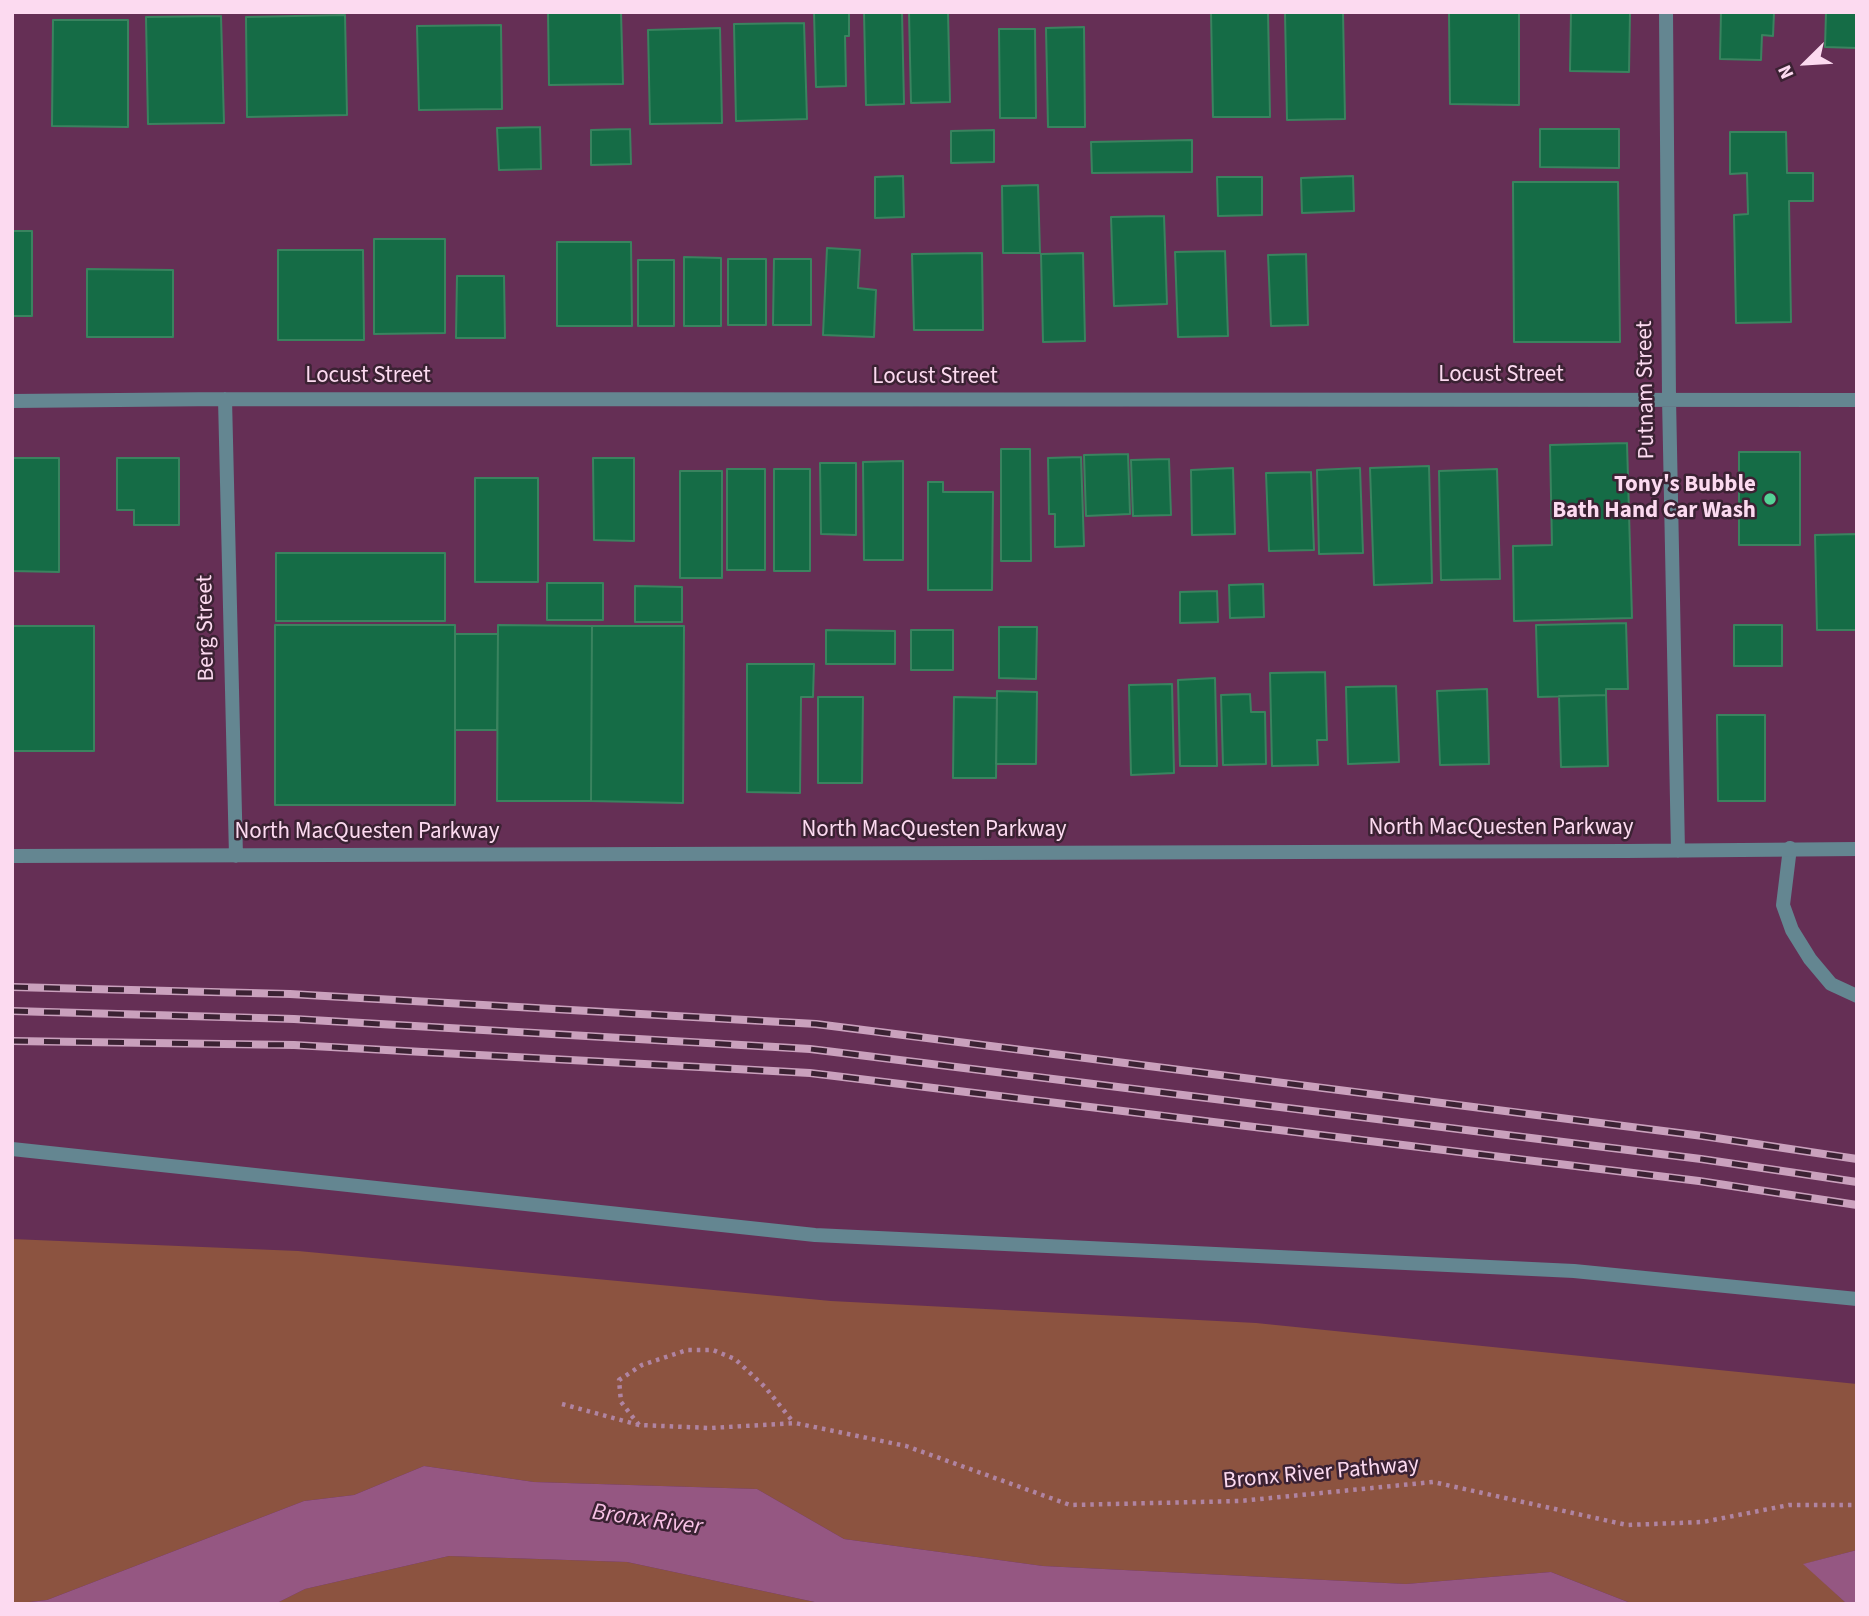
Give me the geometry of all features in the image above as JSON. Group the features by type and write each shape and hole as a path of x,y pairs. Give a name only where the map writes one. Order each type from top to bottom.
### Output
{"street":[{"name":"Putnam Street","path":"1666,12 1669,398 1678,851"},
{"name":"Locust Street","path":"12,401 1669,398 1857,400"},
{"name":"Berg Street","path":"225,399 236,856"},
{"path":"1790,848 1783,905 1792,930 1810,959 1832,984 1857,996"},
{"name":"North MacQuesten Parkway","path":"12,856 1857,849"},
{"path":"12,1149 815,1235 1574,1271 1857,1299"}],"path":[{"path":"639,1425 621,1402 619,1380 642,1365 687,1350 713,1350 735,1359 765,1387 795,1423"},
{"name":"Bronx River Pathway","path":"562,1404 639,1425 710,1428 795,1423 906,1446 1070,1505 1240,1502 1433,1482 1627,1525 1703,1522 1789,1505 1857,1505"}],"shaded area":[{"path":"12,1239 298,1251 831,1301 1256,1323 1857,1384 1857,1550 1804,1564 1847,1604 1633,1604 1551,1572 1406,1584 1043,1566 844,1539 757,1489 534,1482 424,1466 354,1495 304,1501 47,1600 12,1604"},
{"path":"449,1556 627,1562 824,1604 275,1604 305,1589"}],"water":[{"name":"Bronx River","path":"424,1466 534,1482 757,1489 844,1539 1043,1566 1406,1584 1551,1572 1633,1604 824,1604 627,1562 449,1556 305,1589 275,1604 12,1604 47,1600 304,1501 354,1495"},
{"path":"1857,1550 1857,1604 1847,1604 1803,1564"}],"building":[{"path":"548,12 621,12 623,84 549,85"},
{"path":"814,12 849,12 849,36 845,36 846,86 816,87"},
{"path":"864,12 902,12 904,104 866,105"},
{"path":"909,12 948,12 950,102 911,103"},
{"path":"1211,12 1268,12 1270,117 1213,117"},
{"path":"1285,12 1343,12 1345,119 1287,120"},
{"path":"1449,12 1519,12 1519,105 1450,104"},
{"path":"1571,12 1630,12 1629,72 1570,71"},
{"path":"1721,12 1774,12 1773,36 1762,35 1761,60 1720,59"},
{"path":"1826,12 1857,12 1857,48 1825,47"},
{"path":"345,15 347,115 247,117 246,17"},
{"path":"221,16 224,123 148,124 146,17"},
{"path":"53,20 128,20 128,127 52,126"},
{"path":"804,23 807,119 736,121 734,24"},
{"path":"501,25 502,109 419,110 417,26"},
{"path":"1084,27 1085,127 1048,127 1046,28"},
{"path":"720,28 722,123 650,124 648,30"},
{"path":"999,29 1035,29 1036,118 1000,118"},
{"path":"540,127 541,169 499,170 497,128"},
{"path":"630,129 631,164 591,165 591,130"},
{"path":"1540,129 1619,129 1619,168 1540,167"},
{"path":"994,130 994,162 951,163 951,131"},
{"path":"1730,132 1786,132 1787,173 1813,173 1813,201 1789,201 1791,322 1736,323 1734,215 1748,214 1747,173 1730,174"},
{"path":"1192,140 1192,172 1092,173 1091,142"},
{"path":"903,176 904,217 875,218 875,177"},
{"path":"1353,176 1354,211 1302,213 1301,178"},
{"path":"1217,177 1262,177 1262,215 1218,216"},
{"path":"1513,182 1618,182 1620,342 1514,342"},
{"path":"1038,185 1040,253 1003,253 1002,186"},
{"path":"1164,216 1167,304 1114,306 1111,217"},
{"path":"12,231 32,231 32,316 12,316"},
{"path":"374,239 445,239 445,333 374,334"},
{"path":"557,242 631,242 632,326 557,326"},
{"path":"827,248 860,250 858,288 876,290 874,337 823,335"},
{"path":"278,250 363,250 364,340 278,340"},
{"path":"1225,251 1228,336 1178,337 1175,252"},
{"path":"982,253 983,330 914,330 912,254"},
{"path":"1083,253 1085,341 1043,342 1041,254"},
{"path":"1306,254 1308,325 1271,326 1268,255"},
{"path":"684,257 721,258 721,326 684,326"},
{"path":"728,259 766,259 766,325 728,325"},
{"path":"774,259 811,259 811,325 773,325"},
{"path":"638,260 674,260 674,326 638,326"},
{"path":"87,269 173,270 173,337 87,337"},
{"path":"457,276 504,276 505,338 456,338"},
{"path":"1627,443 1632,618 1514,621 1513,546 1552,545 1550,445"},
{"path":"1001,449 1030,449 1031,561 1001,561"},
{"name":"Tony's Bubble Bath Hand Car Wash","path":"1739,452 1800,452 1800,545 1739,545"},
{"path":"1128,454 1130,514 1086,516 1084,455"},
{"path":"1081,457 1084,546 1055,547 1055,514 1049,514 1048,458"},
{"path":"12,458 59,458 59,572 12,571"},
{"path":"117,458 179,458 179,525 134,525 134,510 117,510"},
{"path":"593,458 634,458 634,541 594,540"},
{"path":"1169,459 1171,515 1133,516 1131,460"},
{"path":"903,461 903,560 864,560 863,462"},
{"path":"820,463 856,463 856,535 821,534"},
{"path":"1429,466 1432,583 1374,585 1370,468"},
{"path":"1233,468 1235,534 1192,535 1191,470"},
{"path":"1360,468 1363,553 1319,554 1317,470"},
{"path":"727,469 765,469 765,570 727,570"},
{"path":"774,469 810,469 810,571 774,571"},
{"path":"1497,469 1500,579 1441,580 1439,471"},
{"path":"680,471 722,471 722,578 680,578"},
{"path":"1311,472 1314,550 1269,551 1266,473"},
{"path":"475,478 538,478 538,582 475,582"},
{"path":"928,482 943,482 943,492 993,492 992,590 928,590"},
{"path":"1857,534 1857,630 1817,630 1815,535"},
{"path":"276,553 445,553 445,621 276,621"},
{"path":"547,583 603,583 603,620 547,620"},
{"path":"1263,584 1264,617 1230,618 1229,585"},
{"path":"635,586 682,587 682,622 635,622"},
{"path":"1217,591 1218,622 1180,623 1180,592"},
{"path":"1626,623 1628,689 1606,689 1606,695 1538,697 1536,625"},
{"path":"275,625 455,625 455,805 275,805"},
{"path":"498,625 592,626 591,801 497,801"},
{"path":"1734,625 1782,625 1782,666 1734,666"},
{"path":"12,626 94,626 94,751 12,751"},
{"path":"592,626 684,626 683,803 591,801"},
{"path":"999,627 1037,627 1036,679 999,678"},
{"path":"826,630 895,631 895,664 826,664"},
{"path":"911,630 953,630 953,670 911,670"},
{"path":"455,634 498,634 497,730 455,730"},
{"path":"747,664 814,664 813,697 801,697 800,793 747,792"},
{"path":"1325,672 1327,740 1317,740 1318,765 1272,766 1270,673"},
{"path":"1215,678 1217,766 1180,766 1178,680"},
{"path":"1172,684 1174,773 1131,775 1129,685"},
{"path":"1396,686 1399,762 1348,764 1346,687"},
{"path":"1487,689 1489,764 1440,765 1437,691"},
{"path":"997,691 1037,692 1036,764 996,764"},
{"path":"1250,694 1251,712 1265,712 1266,764 1223,765 1221,695"},
{"path":"1606,695 1608,766 1561,767 1559,696"},
{"path":"818,697 863,697 862,783 818,783"},
{"path":"954,697 997,698 996,778 953,778"},
{"path":"1717,715 1765,715 1765,801 1718,801"}],"railway":[{"path":"12,987 290,994 816,1024 1703,1136 1857,1159"},
{"path":"12,1011 294,1019 810,1049 1701,1159 1857,1182"},
{"path":"12,1041 294,1045 810,1073 1699,1181 1857,1205"}],"place":[{"name":"Tony's Bubble Bath Hand Car Wash","path":"1770,499"}]}
